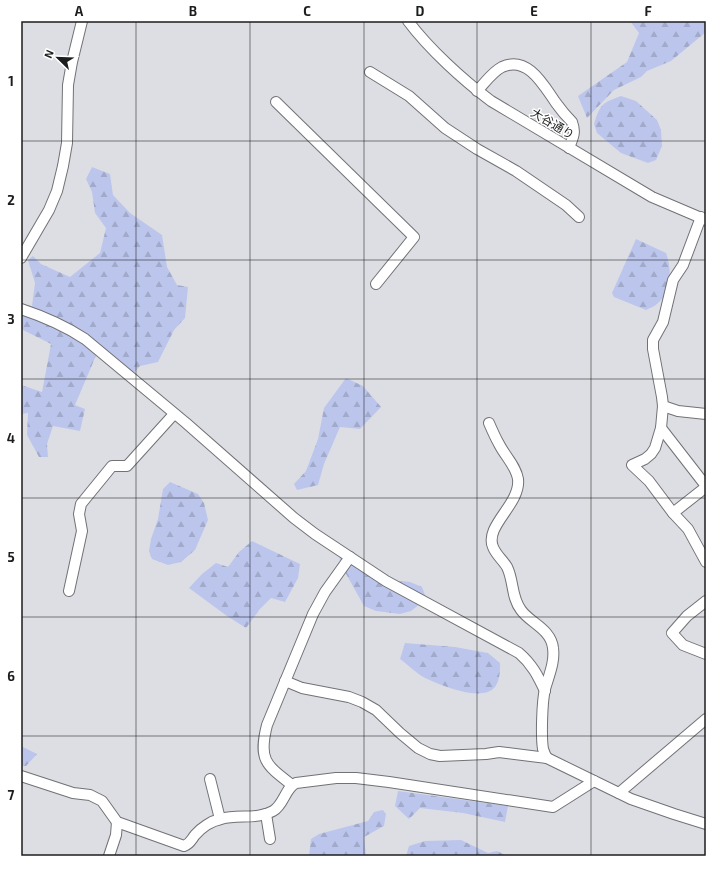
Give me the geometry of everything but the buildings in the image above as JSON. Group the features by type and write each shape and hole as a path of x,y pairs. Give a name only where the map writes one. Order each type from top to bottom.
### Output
{"street":[{"path":"21,258 49,210 57,191 62,173 67,142 68,85 82,21"},
{"name":"大谷通り","path":"408,21 425,42 477,91 506,110 652,197 703,218"},
{"path":"477,91 497,70 503,66 515,65 528,68 540,79 572,122 575,130 569,148"},
{"path":"370,72 409,96 445,128 476,149 516,171 566,205 579,217"},
{"path":"276,102 414,237 376,284"},
{"path":"703,218 683,265 673,280 663,322 653,340 653,349 663,406 661,428 655,448 645,459 632,465 649,482 673,513 688,529 706,562"},
{"path":"21,309 56,322 85,338 294,518 350,558 386,580 520,653 535,671 545,691"},
{"path":"663,406 678,411 706,414"},
{"path":"69,591 82,531 79,514 81,504 112,466 127,466 174,414"},
{"path":"489,423 518,479 517,491 511,505 493,532 491,539 493,548 507,566 516,604 545,631 552,641 553,662 545,691 542,730 543,751 547,758"},
{"path":"661,428 706,487 673,513"},
{"path":"292,785 273,771 263,753 263,741 267,725 313,614 325,592 350,558"},
{"path":"706,601 687,616 672,633 683,646 706,654"},
{"path":"285,681 302,688 349,697 362,702 376,710 418,748 430,754 440,756 500,752 547,758 619,792 631,800 706,824"},
{"path":"619,792 706,719"},
{"path":"21,776 73,793 90,795 102,801 117,822 184,846 188,844 201,829 220,819 266,814 275,810 292,785 296,783 336,778 356,778 553,807 594,781"},
{"path":"210,779 220,819"},
{"path":"266,814 270,839"},
{"path":"109,856 116,835 117,822"}],"green space":[{"path":"630,21 706,21 706,32 671,61 647,71 641,77 614,90 587,118 578,96 627,62 639,33"},
{"path":"621,96 636,101 657,120 661,130 662,146 656,160 648,163 621,153 597,133 594,124 600,108 606,103"},
{"path":"92,167 110,174 113,195 130,213 162,235 167,267 177,285 188,287 185,318 174,330 158,362 140,366 131,376 101,350 95,358 75,405 85,409 80,431 53,426 47,444 48,457 39,457 27,435 28,413 21,414 21,385 42,392 51,344 21,329 21,304 32,306 35,283 28,260 33,256 41,264 70,277 100,253 106,228 95,213 92,192 86,179"},
{"path":"636,239 666,253 670,273 666,293 657,304 646,310 614,297 612,293"},
{"path":"346,378 363,386 381,407 360,429 340,427 324,464 318,485 297,490 294,484 306,471 318,439 324,408"},
{"path":"170,482 198,494 204,503 208,520 195,550 181,562 168,565 152,559 149,551 151,539 158,519 163,489"},
{"path":"252,541 300,564 298,578 285,602 271,598 259,610 246,628 189,588 202,574 216,563 228,567 239,552"},
{"path":"339,550 378,581 410,582 422,587 425,595 420,604 411,611 400,614 376,611 364,606 340,563"},
{"path":"405,643 455,647 488,653 500,663 498,681 495,687 489,691 471,693 450,688 432,681 418,674 400,659"},
{"path":"21,746 37,754 26,766 21,766"},
{"path":"398,791 508,806 505,822 463,813 420,808 409,819 395,806"},
{"path":"383,810 386,814 384,826 364,837 366,856 309,856 311,839 319,834 368,821 374,812"},
{"path":"461,840 488,853 497,851 508,856 406,856 409,846 425,841"}]}
